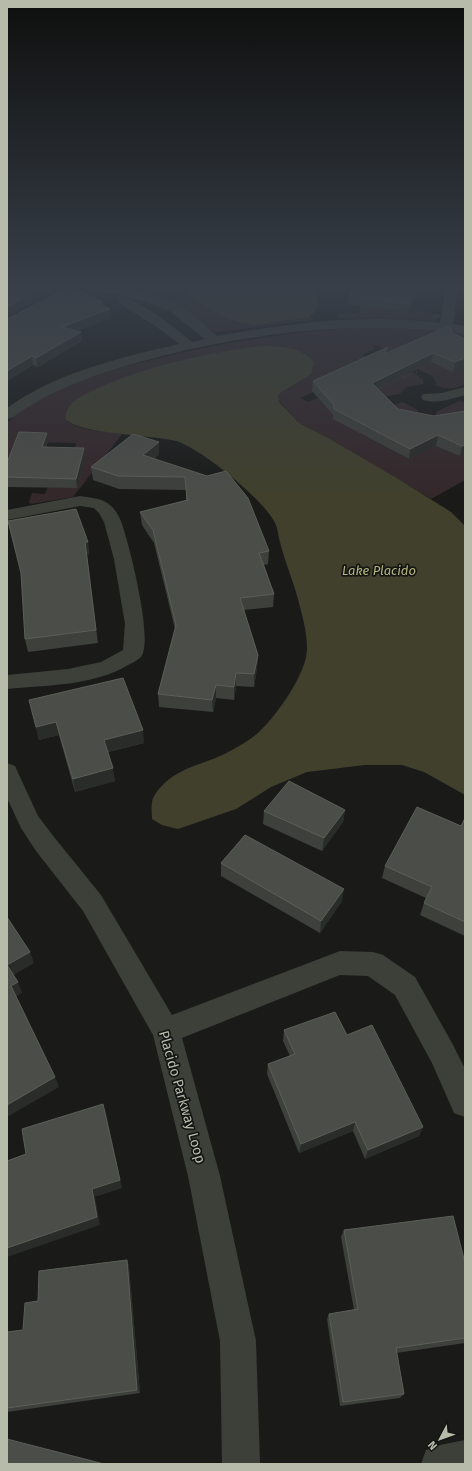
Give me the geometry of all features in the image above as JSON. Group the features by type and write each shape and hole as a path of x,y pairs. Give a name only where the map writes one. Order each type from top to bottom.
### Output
{"street":[{"path":"7,415 34,396 63,382 108,367 147,357"},
{"path":"428,397 442,397 465,391"},
{"path":"7,515 80,501 99,504 106,510 113,522 123,559 135,624 133,653 107,668 68,676 7,682"},
{"name":"Placido Parkway Loop","path":"7,772 29,821 45,844 92,903 166,1031 204,1176 238,1340 241,1464"},
{"path":"166,1031 340,963 373,964 405,986 442,1054 465,1102"},
{"path":"440,1464 465,1459"}],"path":[{"path":"402,378 417,372"}],"shaded area":[{"path":"165,357 203,357 185,360 130,376 74,401 67,409 65,418 75,426 92,430 123,433 73,497 31,504 29,502 32,493 45,494 48,487 77,488 84,457 73,456 76,443 20,442 7,485 7,423 40,399 58,390 96,375"},
{"path":"293,357 366,357 417,375 423,380 423,384 406,387 400,394 375,398 328,384 301,398 308,402 318,398 333,415 333,419 367,413 403,402 418,410 412,422 388,418 359,433 409,459 435,427 436,412 459,401 465,403 465,480 431,499 330,439 299,423 277,399 280,393 299,381"},
{"path":"402,357 463,357 460,369 465,368 465,384 454,388 439,387 435,385 437,383 432,376 418,369 410,360"}],"water":[{"name":"Lake Placido","path":"196,357 308,357 314,362 311,374 280,393 278,396 279,402 299,423 330,439 395,477 451,512 465,526 465,795 424,772 402,765 365,765 307,772 271,787 236,809 178,829 162,825 152,819 154,796 167,781 184,770 223,755 258,733 265,726 290,694 297,681 306,658 307,648 304,623 275,523 257,500 230,475 215,464 187,446 176,441 83,428 71,423 65,418 68,409 73,402 94,390 133,374"}],"building":[{"path":"7,357 31,357 7,371"},
{"path":"367,357 426,357 372,383 398,409 434,416 465,411 465,445 462,446 438,435 410,449 334,409 334,405 313,381"},
{"path":"442,357 465,357 455,362"},
{"path":"19,432 47,433 42,447 84,448 76,479 7,477 7,463"},
{"path":"133,434 159,442 143,455 207,476 226,471 248,498 269,551 259,553 274,594 240,598 258,655 254,674 236,673 234,687 216,685 212,700 158,694 176,625 153,530 140,512 188,500 185,477 118,476 91,467"},
{"path":"76,509 88,542 85,542 96,630 25,639 21,573 8,521"},
{"path":"123,678 143,730 104,740 113,768 73,779 56,722 36,727 29,700"},
{"path":"289,781 345,810 324,838 264,811"},
{"path":"417,807 461,826 465,818 465,922 424,903 432,887 385,866"},
{"path":"245,835 344,889 321,921 221,863"},
{"path":"7,917 30,952 7,965"},
{"path":"7,965 18,982 11,986 55,1077 7,1105"},
{"path":"335,1012 347,1035 372,1025 423,1127 368,1150 355,1122 301,1144 268,1064 295,1054 284,1030"},
{"path":"103,1104 120,1180 92,1189 97,1217 7,1248 7,1161 26,1154 22,1129"},
{"path":"453,1216 465,1263 465,1338 396,1348 404,1394 343,1402 329,1314 358,1309 344,1230"},
{"path":"127,1260 137,1390 7,1408 7,1332 23,1330 25,1303 38,1301 39,1271"},
{"path":"7,1439 104,1464 7,1464"}]}
